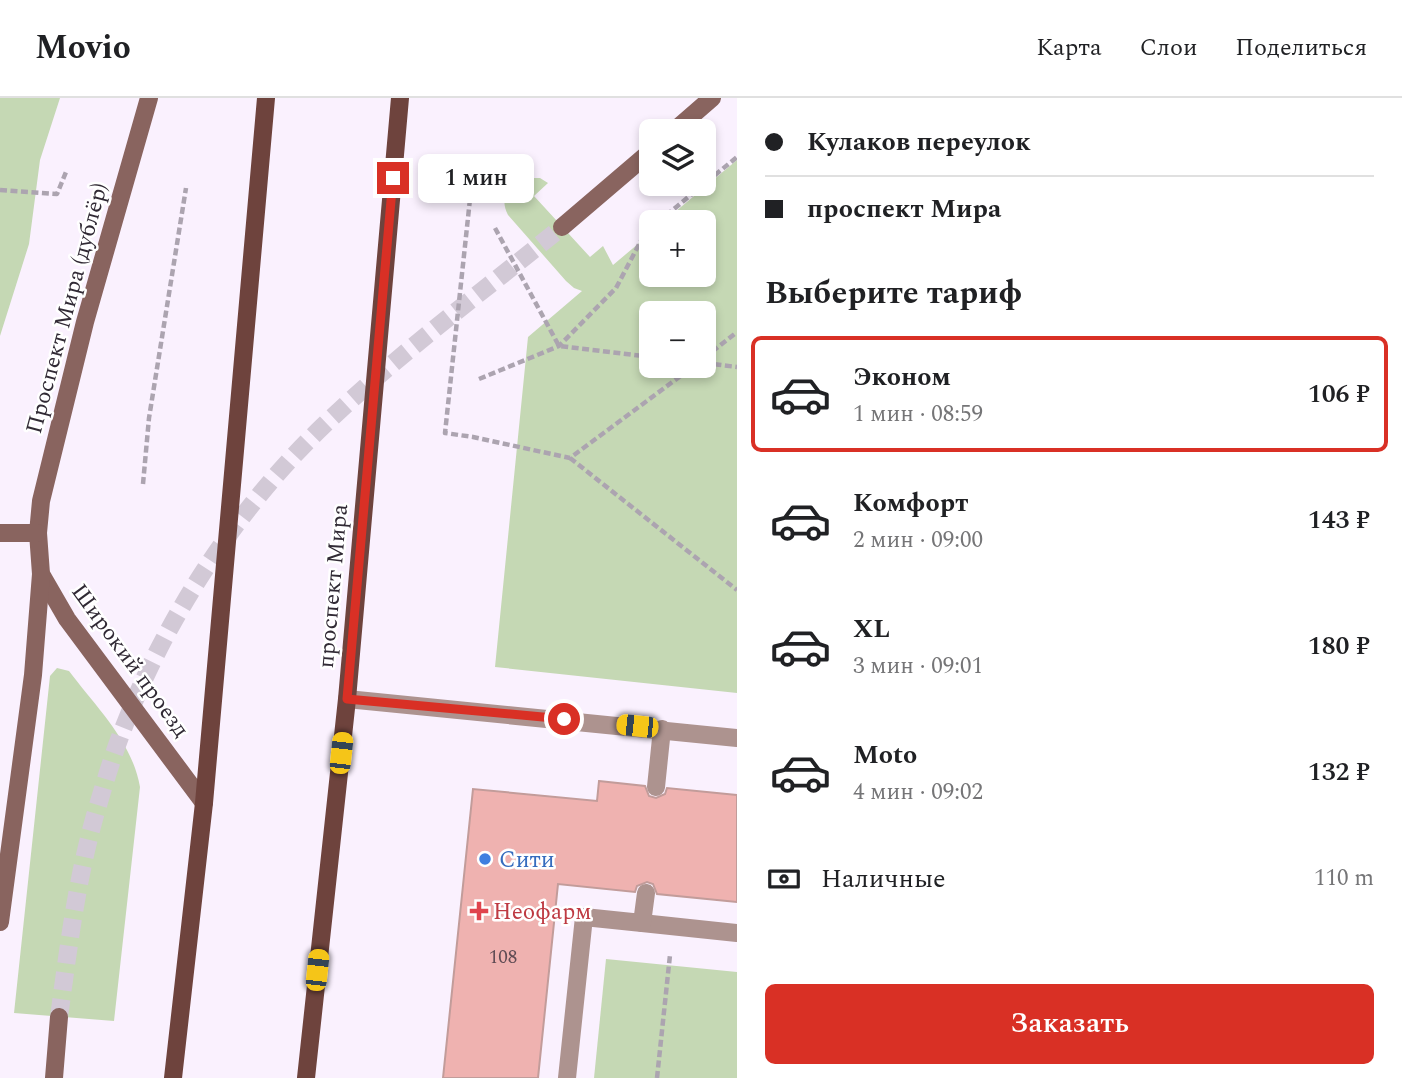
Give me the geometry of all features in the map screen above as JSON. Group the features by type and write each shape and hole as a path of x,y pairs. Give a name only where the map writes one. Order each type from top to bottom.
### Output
{"main road":[{"path":"173,1078 204,803 266,98"},
{"name":"проспект Мира","path":"306,1078 347,699 400,98"}],"street":[{"name":"Проспект Мира (дублёр)","path":"38,533 45,482 85,322 149,98"},
{"path":"688,119 712,98"},
{"path":"562,227 639,161"},
{"path":"0,533 38,533"},
{"name":"Широкий проезд","path":"38,533 41,574 67,619 204,803"},
{"path":"0,922 33,674 41,574"},
{"path":"347,699 737,737"},
{"path":"656,787 662,729"},
{"path":"642,923 646,893"},
{"path":"567,1078 584,917 737,933"},
{"path":"54,1078 60,1017"}],"path":[{"path":"673,210 737,157"},
{"path":"0,190 57,194 66,172"},
{"path":"143,484 149,418 186,188"},
{"path":"470,199 445,433 570,458 737,590"},
{"path":"495,228 559,346"},
{"path":"479,379 559,346 616,288 639,244"},
{"path":"716,350 737,332"},
{"path":"559,346 639,356"},
{"path":"716,364 737,368"},
{"path":"570,458 678,378"},
{"path":"657,1078 673,926"}],"green space":[{"path":"0,98 60,98 40,160 29,244 0,336"},
{"path":"737,160 737,693 495,667 528,337 582,291 566,281 508,215 505,199 511,186 520,178 540,178 548,183 534,196 590,257 603,246 613,265 639,243 639,287 716,287 716,210 677,210 694,196 716,196 716,178"},
{"path":"57,668 69,671 112,725 136,770 140,787 114,1021 14,1013 50,676"},
{"path":"606,959 737,972 737,1078 594,1078"}],"building":[{"path":"599,781 645,786 649,796 656,798 665,794 667,788 737,795 737,902 657,894 653,884 647,882 637,886 635,892 558,884 538,1078 443,1078 473,789 597,801"}],"tunnel":[{"path":"59,1017 82,868 112,759 142,683 184,603 208,565 262,492 322,427 410,349 562,227"}],"place":[{"name":"Сити","path":"485,859"},
{"name":"Неофарм","path":"479,911"}],"route":[{"path":"393,178 347,699 564,719"}]}
